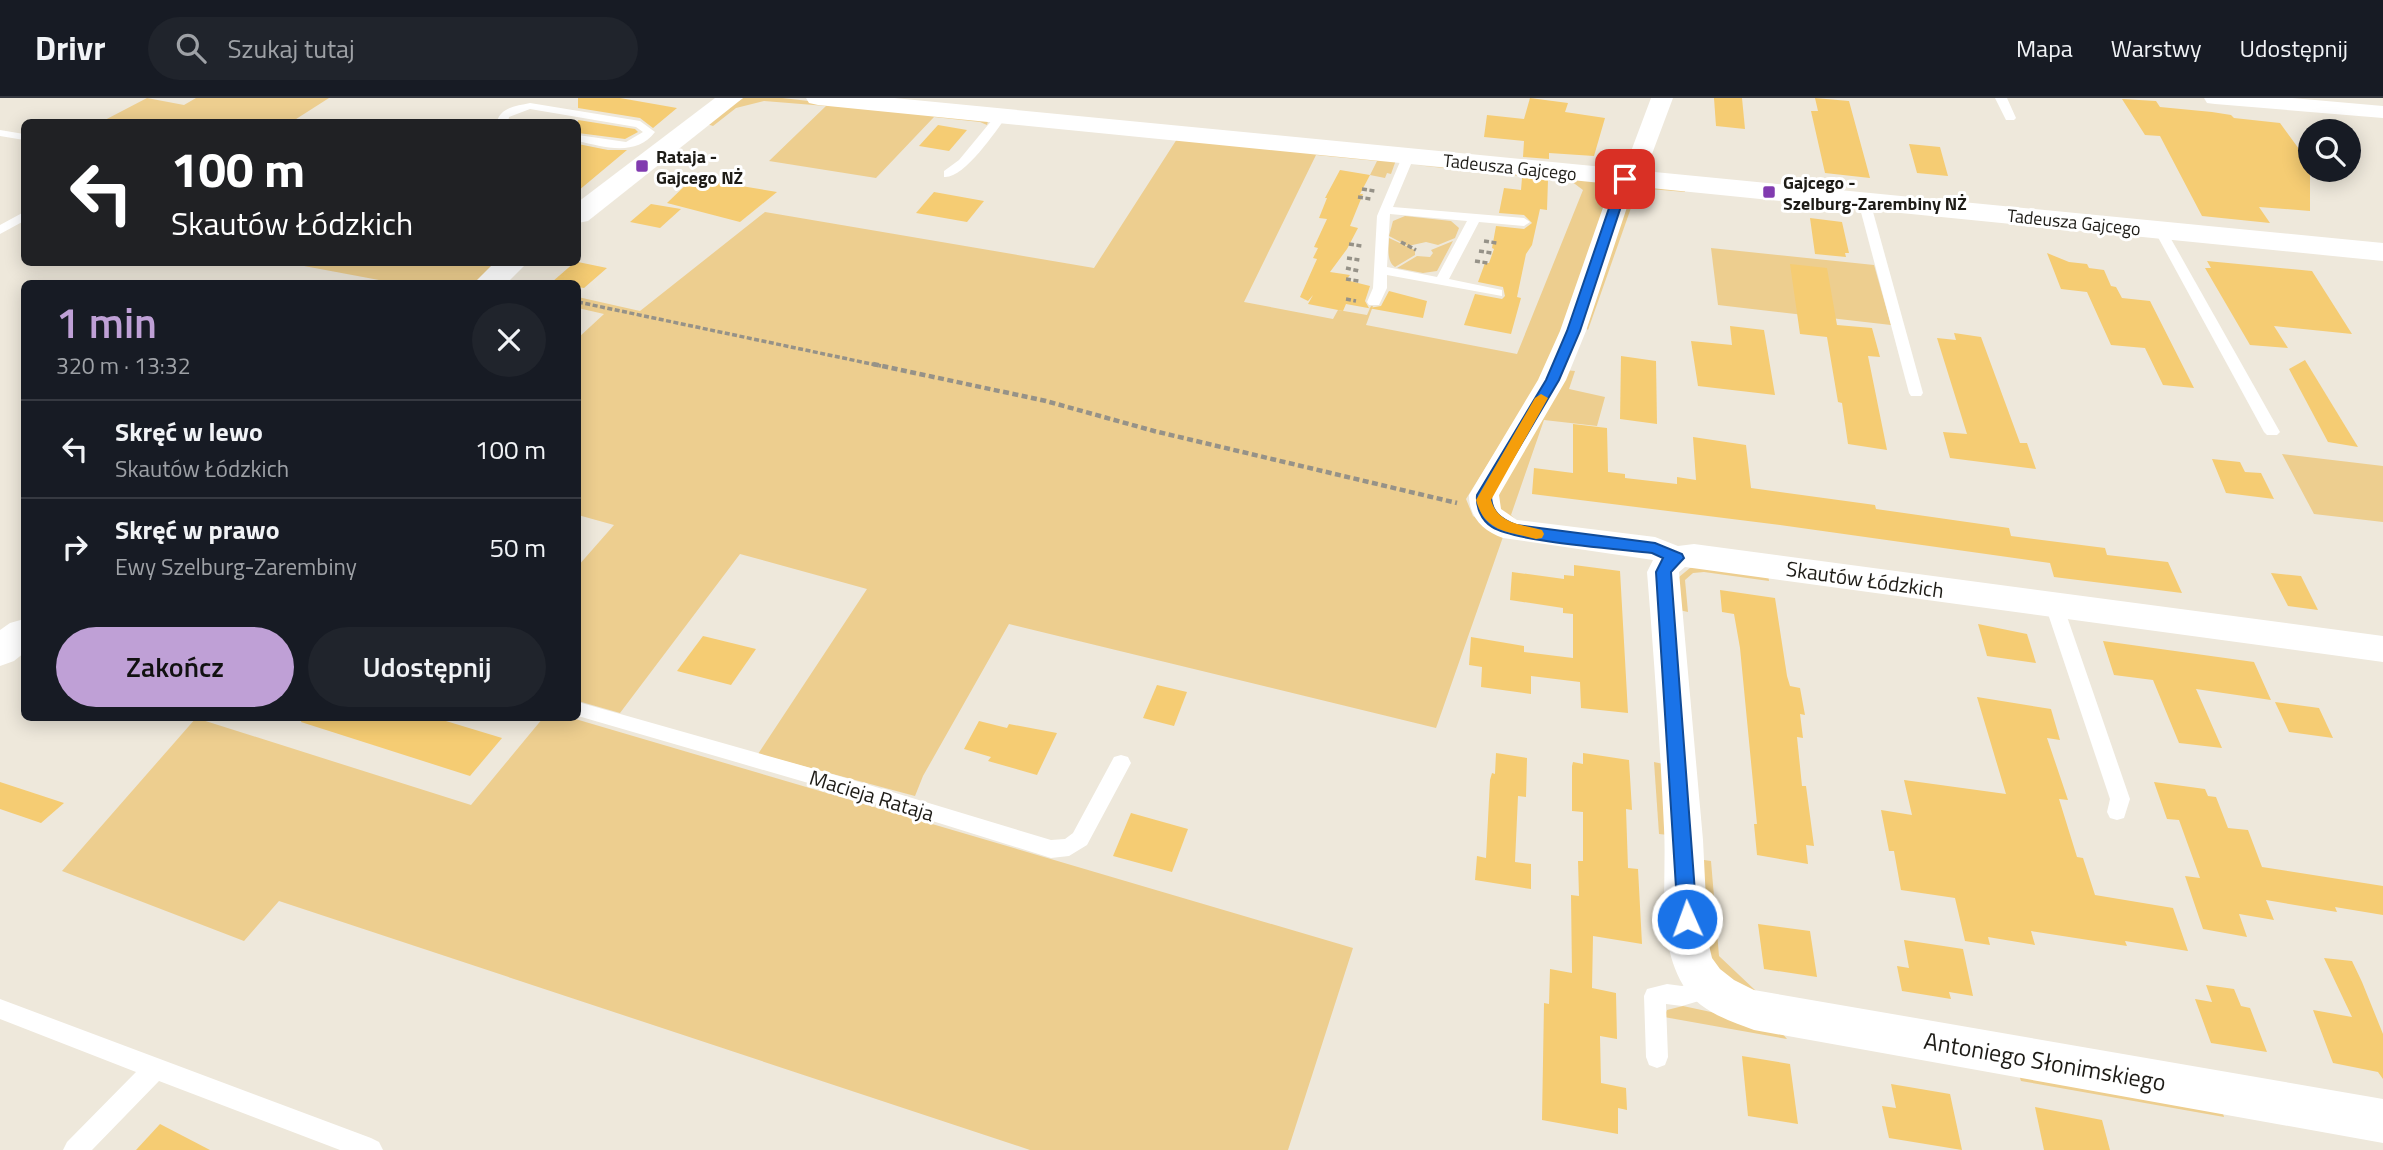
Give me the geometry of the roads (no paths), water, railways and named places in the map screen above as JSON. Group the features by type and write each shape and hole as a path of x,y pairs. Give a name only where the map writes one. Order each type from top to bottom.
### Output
{"street":[{"path":"581,213 731,98"},
{"name":"Tadeusza Gajcego","path":"818,98 2383,252"},
{"path":"1632,179 1662,98"},
{"path":"2215,98 2383,112"},
{"name":"Skautów Łódzkich","path":"1632,179 1552,380 1484,495 1487,514 1505,527 1524,532 1655,548 1676,558 1694,555 2383,649"},
{"path":"491,280 509,266"},
{"path":"1676,558 1669,562 1664,572 1684,841 1688,945 1695,968 1711,988"},
{"path":"0,651 21,635"},
{"name":"Antoniego Słonimskiego","path":"1711,988 1735,1004 1754,1010 2383,1121"}],"lane":[{"path":"2001,98 2010,118"},
{"path":"504,119 513,110 535,106 640,124 648,128 648,135 644,139"},
{"path":"948,174 963,163 1001,116"},
{"path":"0,133 21,136"},
{"path":"581,138 622,145 644,139 670,144"},
{"path":"1374,302 1380,288 1381,226 1385,210 1408,157"},
{"path":"1864,201 1916,393"},
{"path":"1385,210 1524,222"},
{"path":"0,230 21,218"},
{"path":"1441,282 1475,218"},
{"name":"Tadeusza Gajcego","path":"2160,230 2272,432"},
{"path":"1381,270 1497,293"},
{"path":"2054,605 2120,799 2117,812"},
{"name":"Macieja Rataja","path":"581,710 846,786 1051,849 1069,847 1080,839 1121,763"},
{"path":"1657,1057 1655,996 1682,996 1711,988"},
{"path":"0,1009 371,1150"},
{"path":"75,1150 156,1068"}],"place":[{"name":"Rataja - Gajcego NŻ","path":"642,166"},
{"name":"Gajcego - Szelburg-Zarembiny NŻ","path":"1769,192"}]}
